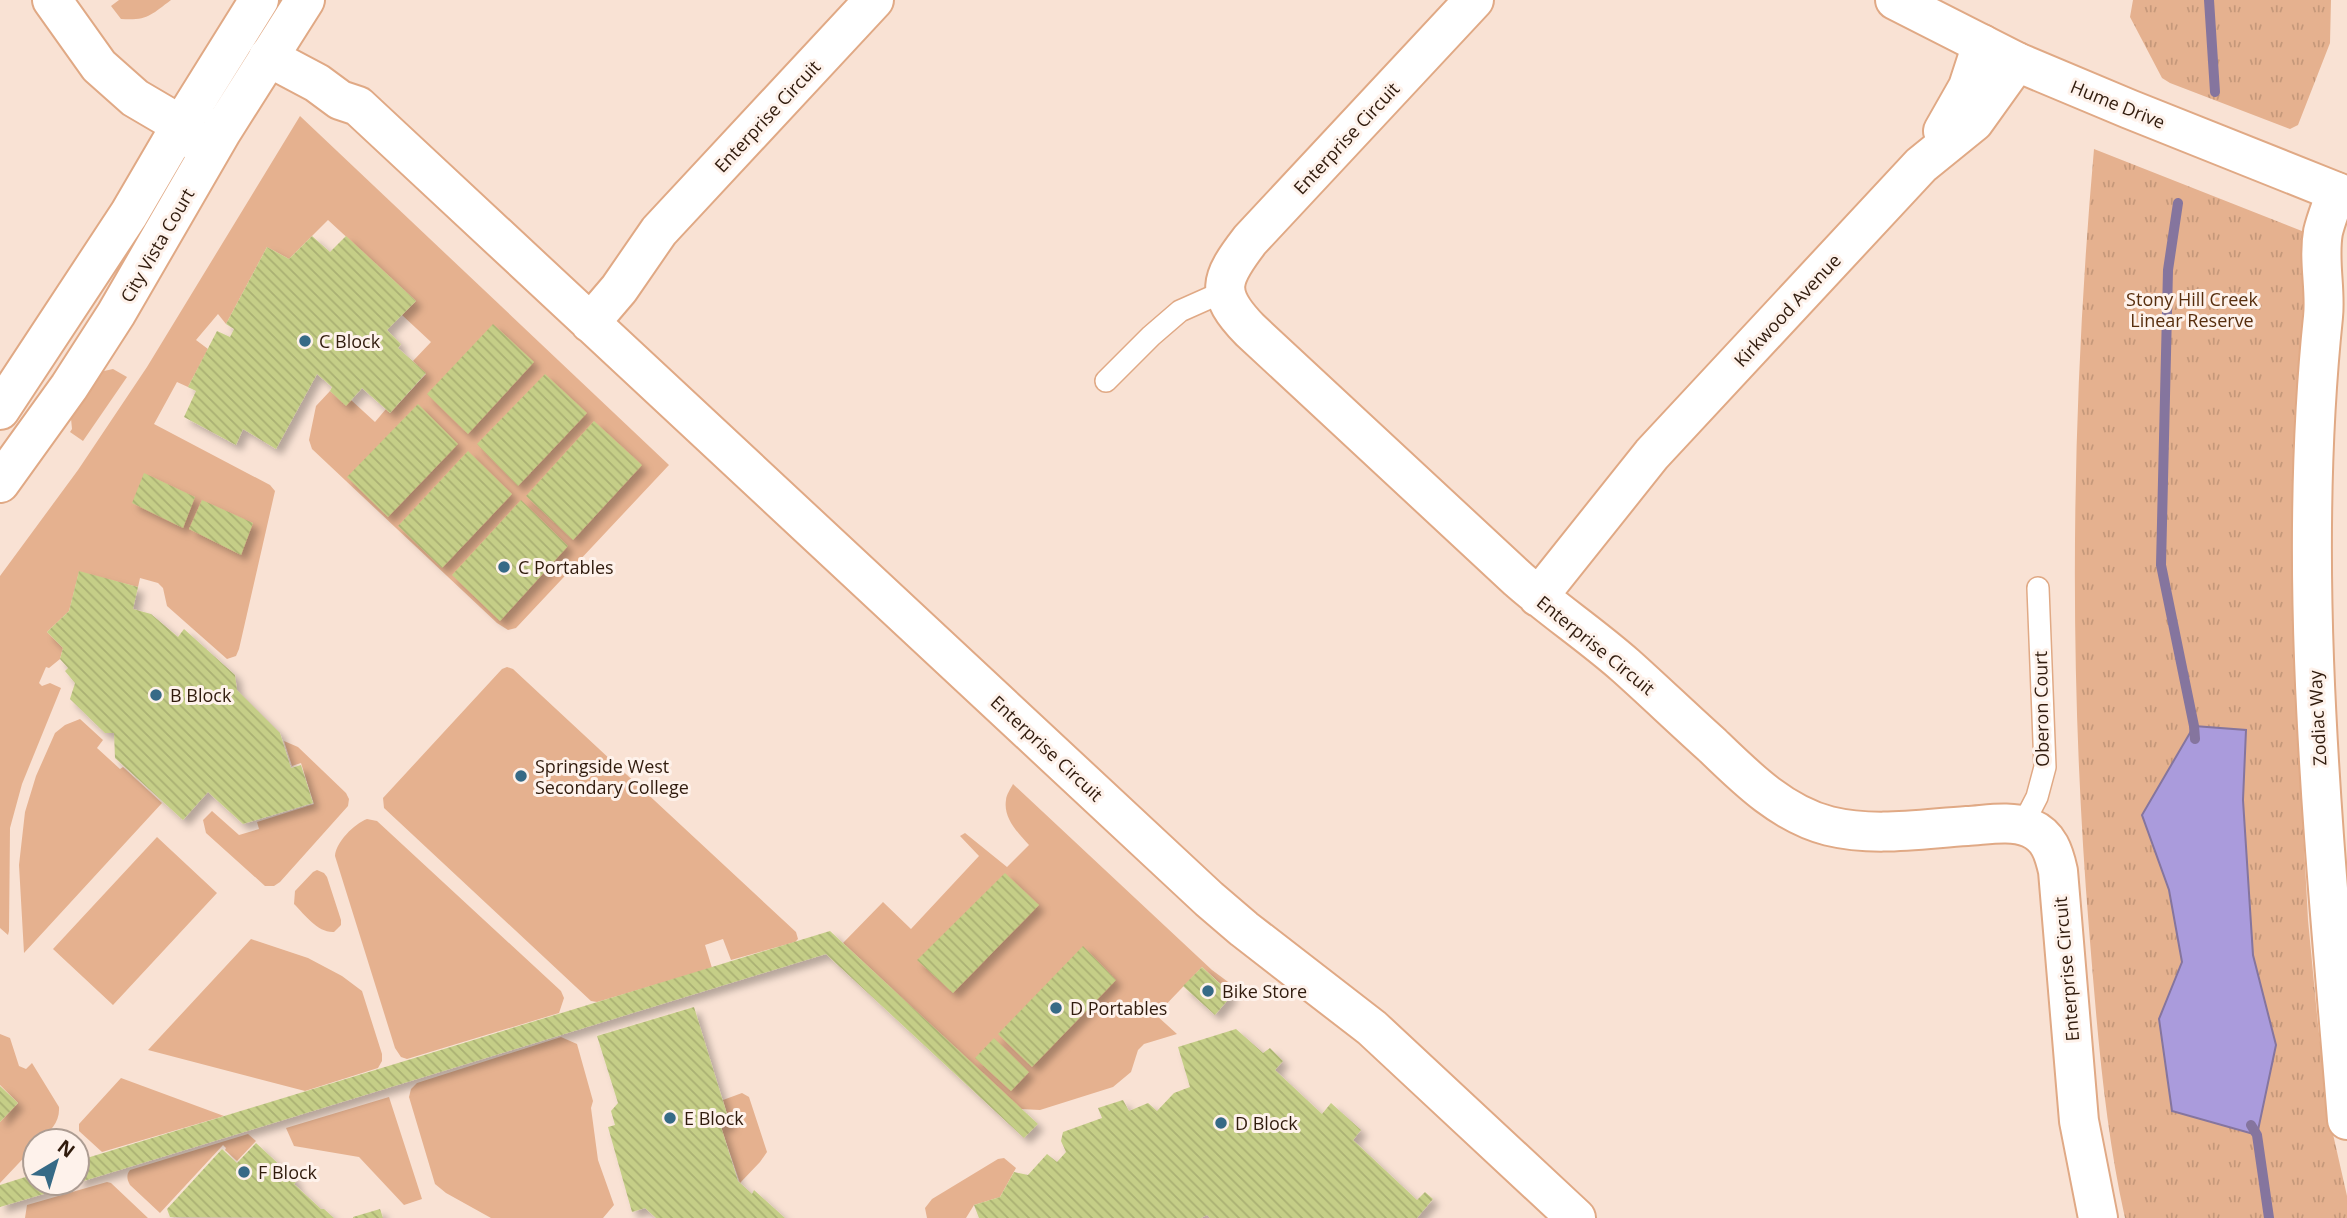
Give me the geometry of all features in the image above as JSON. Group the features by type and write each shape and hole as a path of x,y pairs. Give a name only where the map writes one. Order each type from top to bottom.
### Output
{"street":[{"path":"52,0 100,66 116,104 138,128 175,136 209,156"},
{"path":"0,410 130,214 259,0"},
{"name":"City Vista Court","path":"0,483 69,387 116,314 305,0"},
{"name":"Enterprise Circuit","path":"581,314 620,289 659,231 874,0"},
{"name":"Enterprise Circuit","path":"1474,0 1251,240 1227,277 1225,291 1228,303 1250,330 1528,588 1598,642 1773,800 1800,815 1827,825 1856,831 2002,824 2032,829 2049,844 2054,852 2058,871 2079,1121 2098,1218"},
{"name":"Hume Drive","path":"1895,0 2017,62 2341,194"},
{"name":"Kirkwood Avenue","path":"1921,165 1968,87 1982,44"},
{"name":"Enterprise Circuit","path":"275,46 328,65 351,88 358,106 1209,899 1252,936 1372,1028 1576,1218"},
{"name":"Kirkwood Avenue","path":"1528,588 1921,165 1974,122 2017,62"},
{"name":"Zodiac Way","path":"2341,194 2323,234 2324,316 2313,435 2314,661 2333,764 2347,1120"},
{"name":"Zodiac Way","path":"2324,316 2347,250"}],"lane":[{"path":"1107,381 1180,311 1225,291"},
{"name":"Oberon Court","path":"2022,826 2037,797 2045,767 2038,588"}],"green space":[{"path":"119,0 171,0 148,16 121,19 111,6"},
{"path":"2133,0 2331,0 2330,43 2298,125 2290,129 2162,78 2130,17"},
{"path":"300,116 669,465 516,628 508,630 497,623 312,449 309,440 316,406 330,391 346,405 351,400 375,422 386,409 390,413 426,374 413,361 431,342 402,315 416,301 328,220 289,259 267,247 226,324 218,314 196,340 208,349 188,387 177,382 154,424 270,485 275,491 239,649 236,656 227,659 167,606 163,588 158,583 140,578 138,587 79,572 69,611 47,632 63,648 60,659 49,668 46,667 39,683 42,686 50,683 61,688 22,784 10,828 8,935 0,928 0,576 78,470 147,367"},
{"name":"Stony Hill Creek Linear Reserve","path":"2094,149 2307,233 2296,445 2296,695 2308,920 2318,1025 2328,1112 2347,1196 2347,1218 2125,1218 2106,1110 2098,1038 2082,832 2075,637 2077,441 2086,246"},
{"path":"113,369 127,377 83,441 70,432 70,408 95,373"},
{"path":"502,669 513,669 796,932 798,939 731,960 723,939 705,945 712,968 597,1002 591,1001 384,808 383,798"},
{"path":"80,719 103,740 97,748 120,769 123,767 162,803 24,953 19,865 25,812 36,776 55,733"},
{"path":"284,741 298,747 349,799 348,806 280,882 274,886 265,886 206,833 203,820 212,811 239,835 259,829 257,822 314,804 301,763 292,766"},
{"path":"1013,784 1212,970 1239,990 1233,995 1202,967 1156,1015 1177,1034 1144,1044 1138,1050 1131,1072 1113,1087 1040,1110 1021,1109 843,943 883,902 911,929 979,856 960,836 965,833 1007,867 1029,845 1012,825 1007,813 1006,798"},
{"path":"367,819 377,821 561,991 564,998 559,1013 407,1059 401,1057 395,1048 335,856 346,834"},
{"path":"157,837 217,893 113,1005 53,949"},
{"path":"317,870 327,877 341,920 341,925 334,932 317,926 294,904 295,891"},
{"path":"251,939 308,958 342,976 362,991 382,1054 378,1068 305,1091 148,1050"},
{"path":"0,1034 10,1038 19,1066 26,1069 32,1063 59,1107 58,1118 53,1127 21,1127 21,1161 0,1183 0,1122 18,1103 0,1085"},
{"path":"561,1037 577,1044 593,1101 591,1108 598,1160 614,1205 603,1218 491,1218 435,1184 409,1097 411,1089 417,1083"},
{"path":"121,1078 224,1116 102,1152 91,1142 91,1127 79,1127"},
{"path":"742,1093 749,1097 767,1152 740,1183 721,1127 730,1124 723,1100"},
{"path":"389,1097 422,1199 404,1205 359,1157 294,1146 286,1128"},
{"path":"248,1134 256,1141 237,1161 223,1145 160,1213 129,1183 127,1175 130,1170"},
{"path":"1004,1158 1016,1168 1000,1197 974,1205 966,1218 927,1218 925,1208 932,1199 998,1159"},
{"path":"111,1183 148,1218 25,1218 27,1205 55,1197 91,1197 91,1187"}],"shaded area":[{"path":"2194,726 2246,730 2243,800 2253,955 2276,1045 2257,1135 2172,1111 2159,1019 2182,962 2169,890 2142,815"}],"building":[{"name":"C Block","path":"312,236 330,252 346,236 416,301 387,330 401,344 398,348 426,373 390,413 362,388 346,406 330,391 332,387 317,374 276,449 243,429 236,445 184,417 196,391 188,387 217,331 230,337 234,329 226,324 267,247 289,259"},
{"path":"493,324 534,362 468,434 427,394"},
{"path":"545,374 587,413 518,486 477,444"},
{"path":"418,404 458,444 388,517 347,477"},
{"name":"C Portables","path":"594,421 642,465 573,540 526,496"},
{"name":"C Portables","path":"468,451 512,494 442,568 398,526"},
{"path":"144,473 195,497 183,528 132,503"},
{"path":"202,500 253,523 241,555 189,529"},
{"name":"C Portables","path":"521,500 568,546 500,621 452,575"},
{"name":"B Block","path":"79,571 138,587 133,609 151,614 178,637 184,629 235,675 237,690 280,733 291,768 301,765 313,803 243,824 208,792 183,820 115,758 114,733 105,733 70,699 75,683 65,671 68,668 60,659 63,648 47,632 69,611"},
{"path":"1005,873 1039,905 953,993 917,960"},
{"path":"830,931 1038,1124 1024,1138 826,954 91,1179 91,1157"},
{"name":"D Portables","path":"1083,946 1116,980 1032,1067 998,1034"},
{"name":"Bike Store","path":"1202,967 1232,995 1215,1015 1183,986"},
{"name":"E Block","path":"694,1007 730,1124 721,1127 738,1181 752,1194 754,1190 785,1218 656,1218 645,1208 632,1212 608,1127 615,1125 611,1111 618,1103 597,1036"},
{"name":"D Block","path":"1236,1029 1263,1053 1270,1048 1283,1061 1275,1070 1322,1114 1331,1103 1361,1130 1353,1140 1417,1200 1425,1192 1433,1199 1417,1218 1210,1218 1207,1215 1201,1218 979,1218 974,1205 1000,1197 1014,1172 1028,1175 1047,1154 1057,1162 1066,1152 1061,1141 1063,1132 1102,1118 1098,1108 1123,1100 1129,1111 1148,1103 1157,1111 1174,1093 1190,1087 1178,1047"},
{"path":"994,1038 1029,1072 1011,1091 975,1058"},
{"path":"0,1086 18,1103 0,1122"},
{"name":"F Block","path":"256,1143 297,1181 294,1184 334,1218 170,1217 167,1209 222,1149 237,1163"},
{"path":"21,1178 21,1197 33,1197 0,1207 0,1185"},
{"name":"F Block","path":"380,1209 383,1218 353,1218 353,1217"}],"waterway":[{"path":"2209,0 2215,92"},
{"path":"2178,203 2168,270 2161,565 2195,739"},
{"path":"2251,1125 2257,1135 2269,1218"}],"place":[{"name":"C Block","path":"305,341"},
{"name":"C Portables","path":"504,567"},
{"name":"B Block","path":"156,695"},
{"name":"Springside West Secondary College","path":"521,776"},
{"name":"Bike Store","path":"1208,991"},
{"name":"D Portables","path":"1056,1008"},
{"name":"E Block","path":"670,1118"},
{"name":"D Block","path":"1221,1123"},
{"name":"F Block","path":"244,1172"}]}
